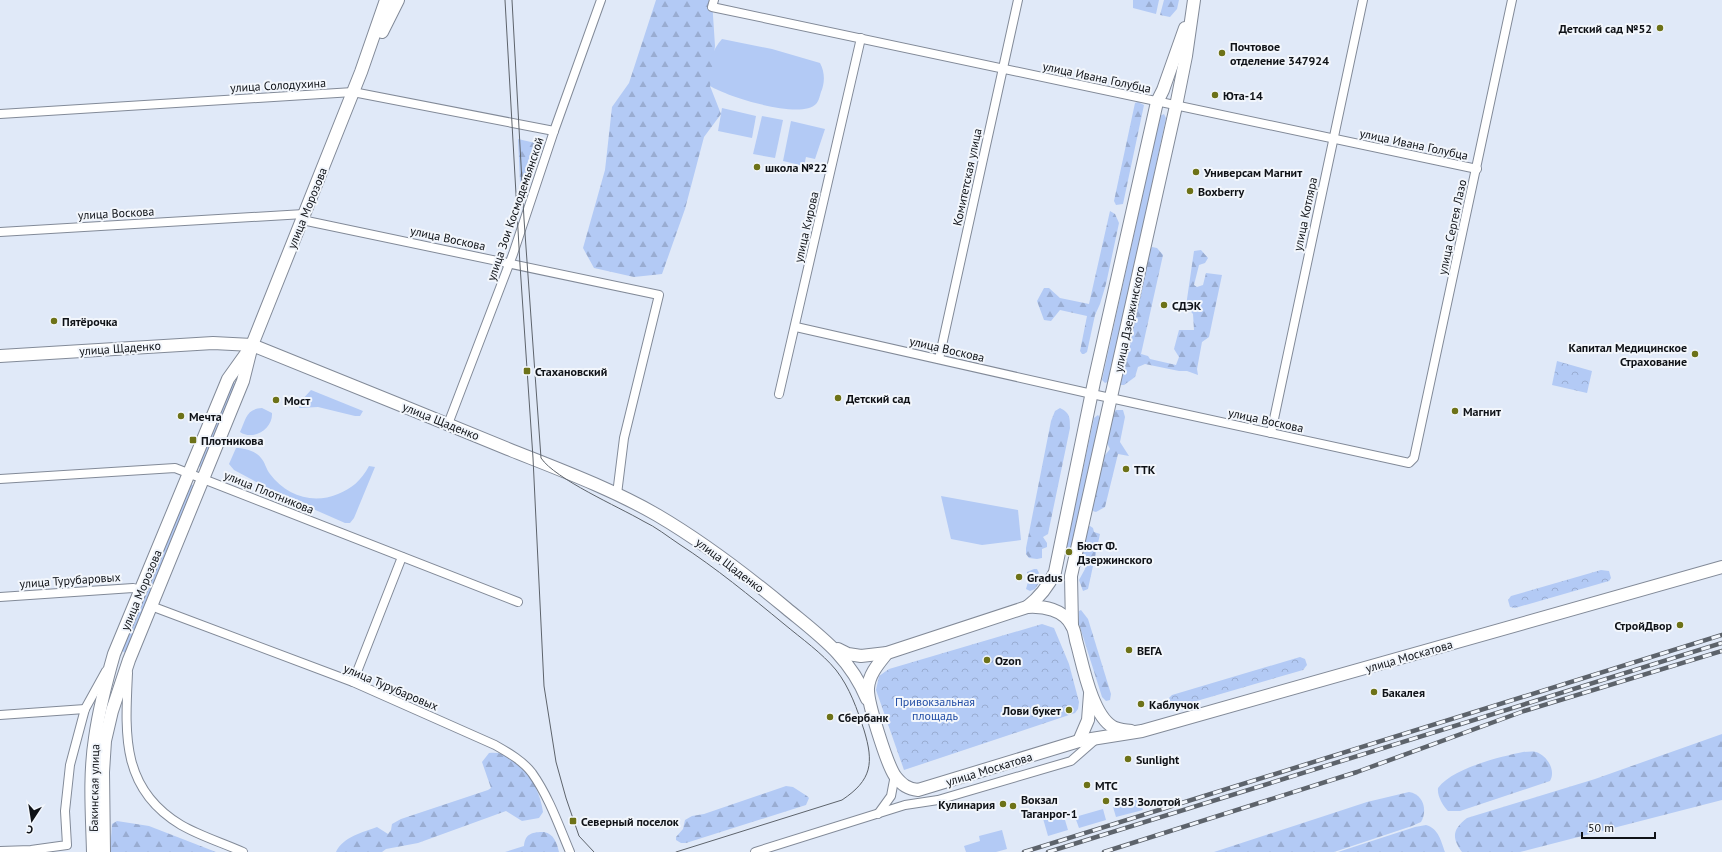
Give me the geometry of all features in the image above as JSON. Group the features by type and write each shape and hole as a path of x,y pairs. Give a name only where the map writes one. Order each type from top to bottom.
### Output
{"main road":[{"name":"улица Морозова","path":"129,660 243,381 252,345 361,72 386,0"},
{"name":"улица Морозова","path":"361,72 398,0"},
{"name":"улица Дзержинского","path":"1072,626 1071,576 1112,398 1176,106 1186,56 1194,0"},
{"name":"улица Дзержинского","path":"1027,607 1045,590 1055,572 1092,394 1157,102 1163,90 1192,12"},
{"name":"улица Щаденко","path":"0,356 212,343 252,345 617,494 656,515 722,557 833,647 856,675 870,704"},
{"name":"улица Морозова","path":"114,654 228,379 252,345"},
{"name":"улица Москатова","path":"918,790 1078,742 1142,731 1722,567"},
{"path":"918,790 908,789 895,775 870,704 868,688 874,670 887,653 1027,607 1039,606 1049,608 1060,613 1072,626 1090,693 1102,715 1109,724 1121,730 1142,731"},
{"name":"улица Щаденко","path":"833,647 848,654 861,656 887,653"},
{"name":"Бакинская улица","path":"93,852 92,770 94,738 114,654"},
{"name":"Бакинская улица","path":"104,852 103,772 105,741 112,711 129,660"},
{"path":"1078,742 1088,720 1090,693"}],"street":[{"name":"улица Зои Космодемьянской","path":"448,424 509,263 601,0"},
{"name":"Комитетская улица","path":"939,360 1018,0"},
{"name":"улица Котляра","path":"1271,433 1363,0"},
{"name":"улица Сергея Лазо","path":"1414,458 1512,0"},
{"name":"улица Ивана Голубца","path":"713,3 1003,69 1477,169"},
{"name":"улица Кирова","path":"779,394 796,327 862,38"},
{"name":"улица Солодухина","path":"0,114 353,92 554,131"},
{"name":"улица Воскова","path":"0,232 303,217 659,296 624,438 617,494"},
{"name":"улица Воскова","path":"796,327 1092,394 1409,463 1414,458"},
{"name":"улица Плотникова","path":"0,479 175,468 518,602"},
{"path":"354,682 402,557"},
{"name":"улица Турубаровых","path":"0,597 133,588 141,590"},
{"name":"улица Турубаровых","path":"151,606 354,682 496,745 521,762 532,773 553,813 570,852"},
{"name":"улица Морозова","path":"31,851 67,844 65,811 70,765 85,709 114,654"},
{"path":"129,660 127,727 128,746 137,779 144,791 160,809 182,825 243,852"},
{"path":"0,715 85,709"},
{"name":"улица Москатова","path":"755,852 905,805 938,800 1071,761 1095,740"},
{"path":"1071,761 1078,742"},
{"path":"877,814 891,796 895,775"},
{"path":"905,805 918,790"},
{"path":"0,851 31,851"}],"green space":[{"path":"656,0 712,0 715,46 710,86 721,114 704,137 685,209 662,274 634,277 594,268 583,248 605,170 612,107 629,83"},
{"path":"1133,0 1159,0 1156,14 1133,8"},
{"path":"1164,0 1179,0 1177,9 1170,17 1160,15"},
{"path":"722,39 772,49 820,63 824,74 824,81 819,100 816,104 808,108 781,108 747,101 719,91 710,86 710,67 712,56 714,50"},
{"path":"1138,102 1144,105 1123,204 1116,205 1114,201 1135,103"},
{"path":"722,108 756,116 752,138 718,131"},
{"path":"1164,114 1166,118 1110,381 1105,383 1102,380 1160,116"},
{"path":"762,116 783,120 775,158 753,154"},
{"path":"791,121 825,129 815,159 806,157 804,166 783,161"},
{"path":"518,139 544,145 526,183 520,182"},
{"path":"1110,211 1115,214 1119,223 1106,284 1095,315 1087,352 1082,354 1080,351 1087,316 1060,310 1051,321 1044,320 1037,301 1044,288 1049,288 1060,298 1089,304"},
{"path":"1152,247 1157,248 1163,255 1141,354 1148,356 1150,359 1176,365 1179,357 1174,349 1179,330 1194,330 1193,314 1186,306 1194,251 1201,250 1208,258 1205,263 1199,265 1194,285 1197,287 1203,285 1206,273 1222,275 1209,337 1202,342 1197,369 1198,375 1187,371 1179,371 1145,364 1138,367 1135,377 1124,385 1121,385 1120,383 1149,250"},
{"path":"1557,361 1592,371 1587,393 1552,385"},
{"path":"231,382 237,384 203,468 198,466"},
{"path":"311,390 363,411 360,416 355,416 318,407 299,408 301,401"},
{"path":"262,408 272,413 269,424 266,428 261,432 251,435 240,432 247,416 253,410"},
{"path":"1060,408 1069,416 1070,428 1048,534 1043,537 1047,543 1047,547 1042,549 1042,558 1029,558 1026,554 1026,548 1051,421 1055,411"},
{"path":"1116,410 1123,410 1125,417 1120,442 1129,456 1118,454 1105,507 1096,512 1093,511 1093,501 1102,459 1110,449 1107,443 1113,414"},
{"path":"1098,415 1101,419 1072,550 1066,549 1094,418"},
{"path":"236,448 246,449 256,453 270,474 284,488 300,496 309,498 328,497 343,492 359,480 369,466 375,467 354,518 350,523 345,523 279,494 234,470 229,464"},
{"path":"190,484 195,486 126,653 122,651"},
{"path":"941,496 1018,510 1021,540 982,545 951,539"},
{"path":"1090,526 1093,528 1094,532 1100,534 1088,589 1083,591 1079,580 1085,569 1086,559 1080,553 1086,527"},
{"path":"1037,569 1039,573 1036,577 1040,581 1035,589 1030,591 1026,589 1028,582 1027,572"},
{"path":"1601,570 1609,571 1611,578 1609,581 1515,608 1510,607 1508,600 1511,596"},
{"path":"1081,610 1088,619 1111,694 1110,700 1106,701 1102,697 1079,624 1079,611"},
{"name":"Привокзальная площадь","path":"1042,624 1054,628 1069,664 1079,702 1078,709 1075,713 904,770 876,690 879,676 889,669"},
{"path":"1300,657 1305,659 1307,665 1303,670 1176,707 1170,707 1168,699 1172,695"},
{"path":"1722,734 1722,800 1520,852 1462,852 1458,847 1455,838 1456,830 1467,818 1595,779"},
{"path":"1523,752 1536,752 1547,760 1550,764 1552,773 1550,781 1460,811 1448,811 1444,806 1439,797 1438,788 1445,781 1465,769 1477,764"},
{"path":"489,753 500,753 510,757 518,763 533,781 538,792 543,812 539,818 522,821 506,811 418,843 386,849 382,852 336,852 343,842 360,833 377,827 388,834 391,830 392,824 401,819 488,790 491,788 482,762"},
{"path":"786,786 793,787 807,796 809,798 806,805 686,843 681,843 676,840 676,837 683,829 685,820 692,816 704,814"},
{"path":"1409,792 1418,796 1423,803 1424,813 1421,822 1334,852 1214,852 1367,802"},
{"path":"1139,799 1143,810 1116,817 1113,807"},
{"path":"1103,809 1106,820 1079,828 1075,817"},
{"path":"1062,810 1068,830 1048,836 1042,815"},
{"path":"117,821 149,826 216,852 110,852 112,824"},
{"path":"1426,825 1437,832 1445,852 1338,852 1415,827"},
{"path":"1002,830 1007,849 996,852 966,852 964,846 980,841 979,836"},
{"path":"544,832 553,837 559,852 505,852 524,846 526,838 530,834"}],"tram line":[{"path":"505,0 533,458 544,686 556,762 566,798 579,836 594,852"},
{"path":"512,0 524,219 541,458 559,475 652,526 693,553 720,572 818,652 836,670 849,691 864,730 869,752 868,770 865,778 852,793 842,800 676,852"}],"railway":[{"path":"1024,852 1722,635"},
{"path":"1048,852 1722,643"},
{"path":"1104,852 1357,772 1524,711 1722,651"}],"place":[{"name":"Детский сад №52","path":"1660,28"},
{"name":"Почтовое отделение 347924","path":"1222,53"},
{"name":"Юта-14","path":"1215,95"},
{"name":"школа №22","path":"757,167"},
{"name":"Универсам Магнит","path":"1196,172"},
{"name":"Boxberry","path":"1190,191"},
{"name":"СДЭК","path":"1164,305"},
{"name":"Пятёрочка","path":"54,321"},
{"name":"Капитал Медицинское Страхование","path":"1695,354"},
{"name":"Стахановский","path":"527,371"},
{"name":"Детский сад","path":"838,398"},
{"name":"Мост","path":"276,400"},
{"name":"Магнит","path":"1455,411"},
{"name":"Мечта","path":"181,416"},
{"name":"Плотникова","path":"193,440"},
{"name":"ТТК","path":"1126,469"},
{"name":"Бюст Ф. Дзержинского","path":"1069,552"},
{"name":"Gradus","path":"1019,577"},
{"name":"СтройДвор","path":"1680,625"},
{"name":"ВЕГА","path":"1129,650"},
{"name":"Ozon","path":"987,660"},
{"name":"Бакалея","path":"1374,692"},
{"name":"Каблучок","path":"1141,704"},
{"name":"Лови букет","path":"1069,710"},
{"name":"Сбербанк","path":"830,717"},
{"name":"Sunlight","path":"1128,759"},
{"name":"МТС","path":"1087,785"},
{"name":"585 Золотой","path":"1106,801"},
{"name":"Кулинария","path":"1003,804"},
{"name":"Вокзал Таганрог-1","path":"1013,806"},
{"name":"Северный поселок","path":"573,821"}]}
